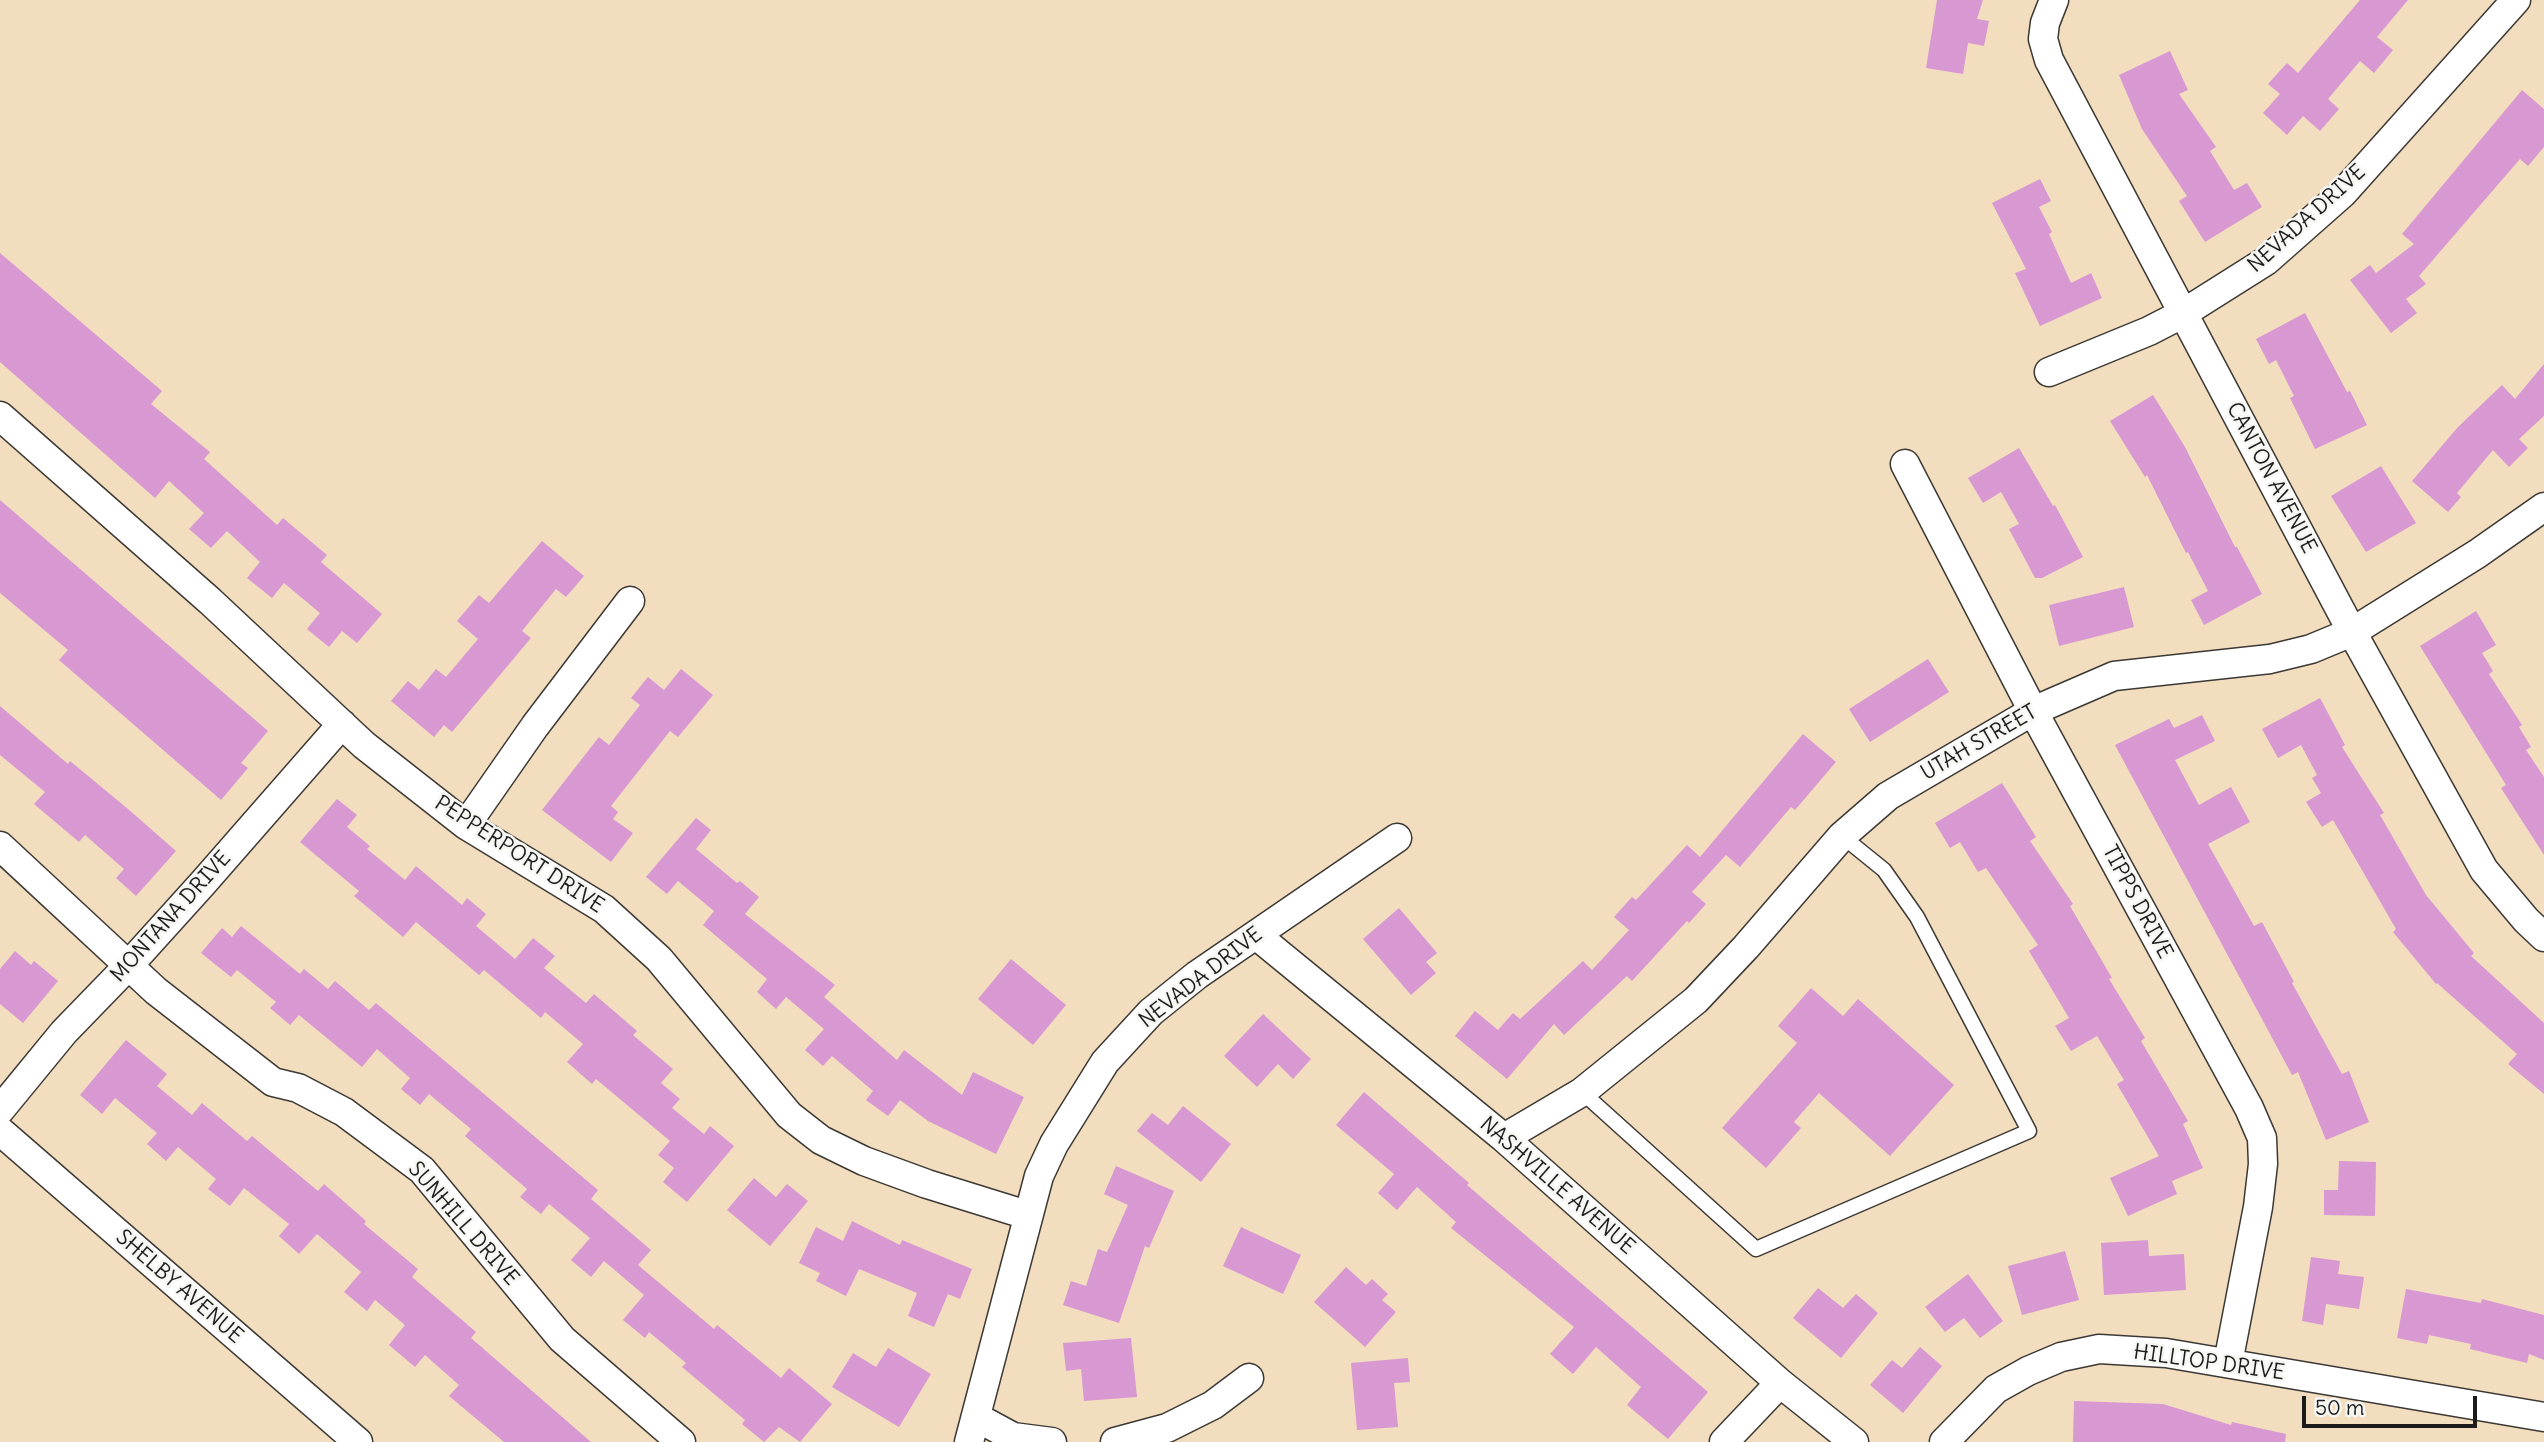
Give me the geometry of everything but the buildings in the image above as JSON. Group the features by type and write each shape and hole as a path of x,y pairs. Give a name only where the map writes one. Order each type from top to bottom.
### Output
{"street":[{"name":"CANTON AVENUE","path":"2054,0 2045,23 2043,40 2049,60 2352,632 2484,870 2544,937"},
{"name":"NEVADA DRIVE","path":"2049,372 2149,331 2182,314 2266,261 2343,193 2516,0"},
{"name":"PEPPERPORT DRIVE","path":"0,415 210,601 364,744 466,825 604,909 659,959 789,1115 821,1140 864,1161 927,1184 1027,1215"},
{"name":"TIPPS DRIVE","path":"1905,464 2033,711 2249,1108 2262,1138 2263,1164 2258,1207 2228,1363"},
{"name":"UTAH STREET","path":"1504,1138 1582,1092 1696,1000 1746,947 1842,836 1888,796 2033,711 2115,676 2270,659 2311,649 2352,632 2477,554 2544,507"},
{"path":"466,825 535,726 630,601"},
{"name":"MONTANA DRIVE","path":"0,1110 64,1032 128,966 342,724"},
{"name":"NEVADA DRIVE","path":"973,1429 1039,1176 1054,1144 1104,1062 1151,1012 1197,975 1397,838"},
{"name":"SUNHILL DRIVE","path":"0,846 156,992 273,1082 298,1088 344,1112 422,1170 562,1339 681,1442"},
{"name":"NASHVILLE AVENUE","path":"1256,935 1504,1138 1780,1383 1854,1442"},
{"name":"SHELBY AVENUE","path":"0,1131 358,1442"},
{"name":"HILLTOP DRIVE","path":"1944,1442 1996,1389 2061,1357 2099,1349 2166,1353 2544,1417"},
{"path":"1115,1442 1167,1427 1213,1405 1250,1378"},
{"path":"1724,1442 1780,1383"},
{"path":"973,1429 1052,1442"}],"lane":[{"path":"1582,1092 1756,1249 2029,1131 1917,917 1884,870 1842,836"}]}
